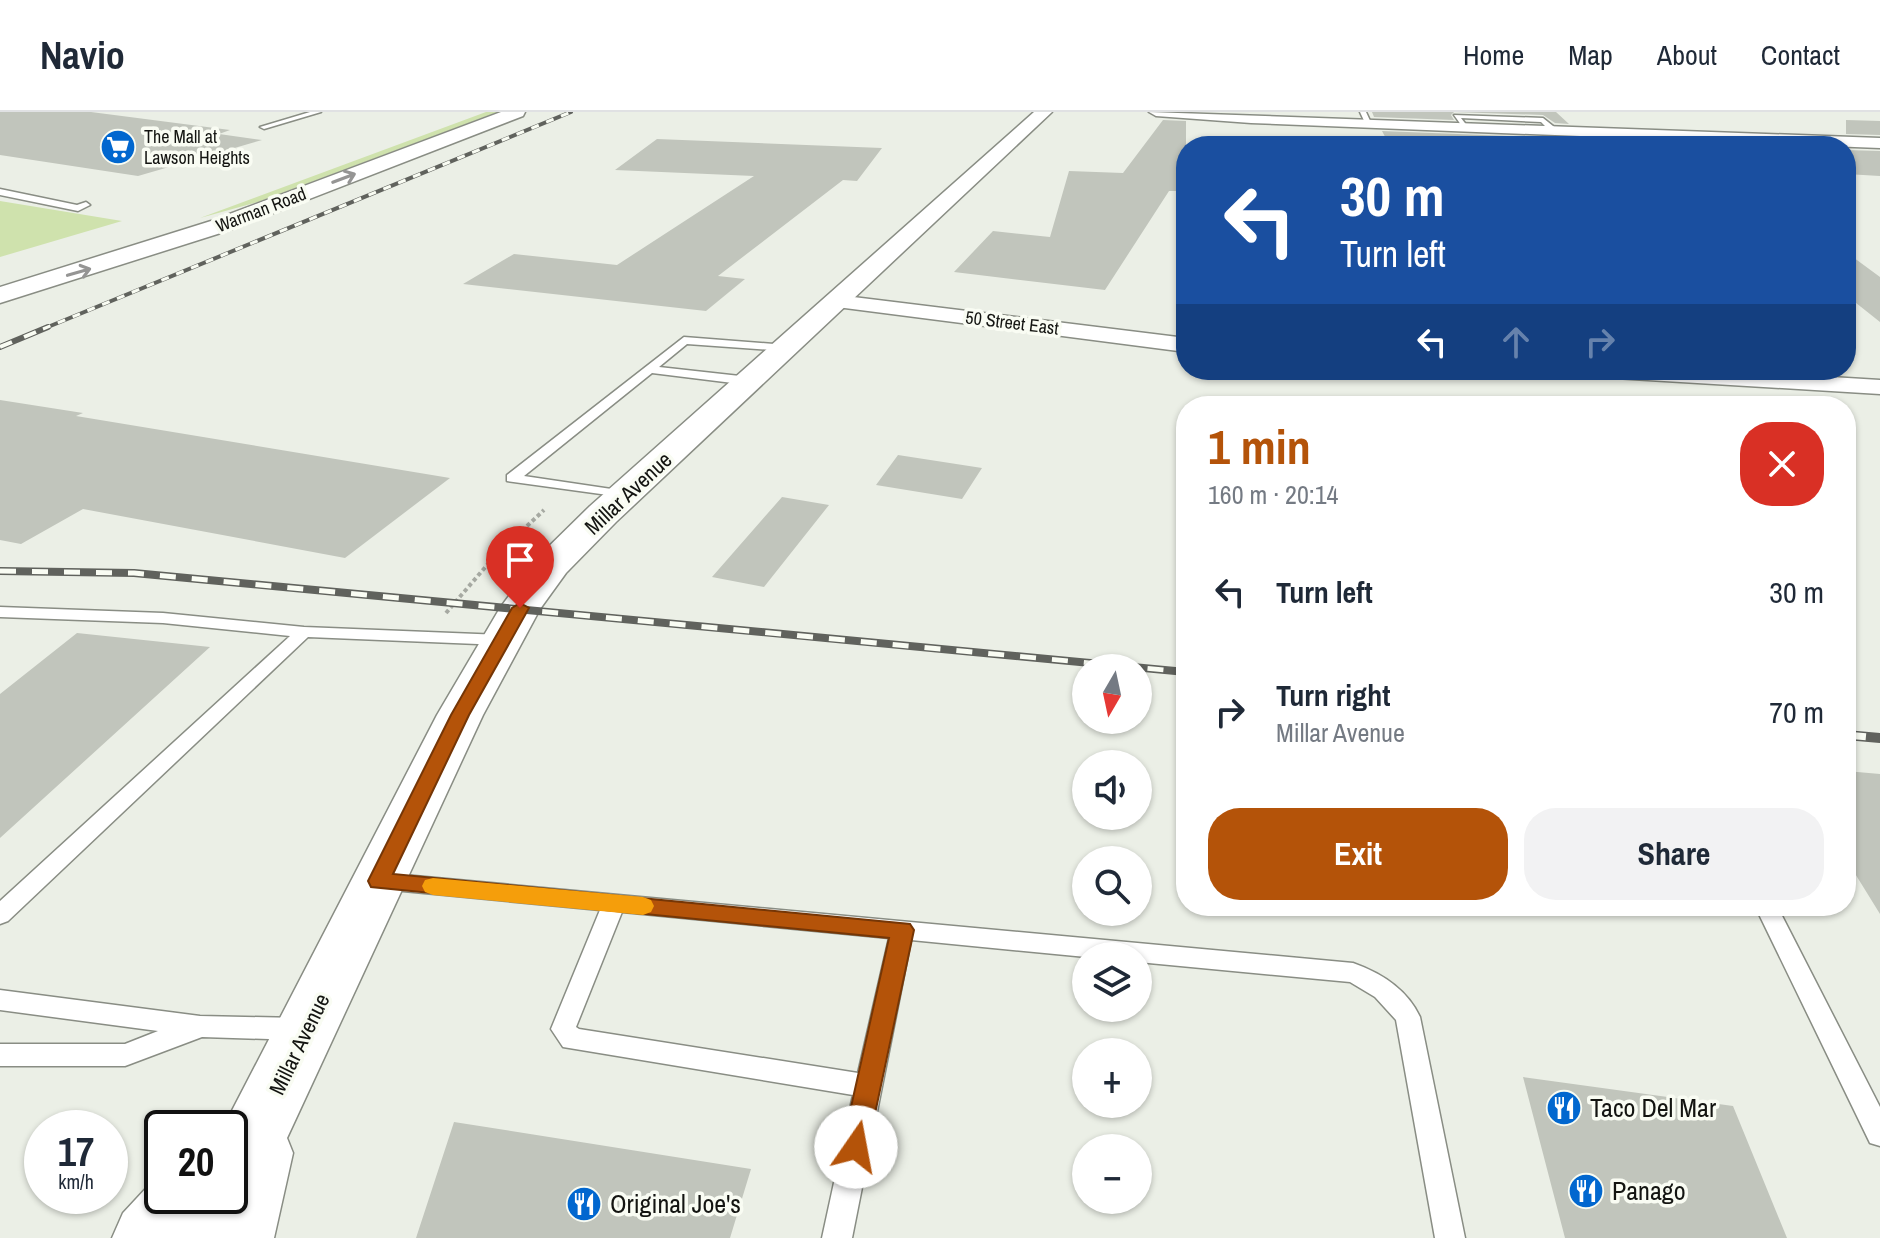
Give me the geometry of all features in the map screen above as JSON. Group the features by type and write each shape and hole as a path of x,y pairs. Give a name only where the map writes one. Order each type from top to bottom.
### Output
{"street":[{"name":"Warman Road","path":"0,274 174,222 475,112"},
{"name":"Warman Road","path":"0,295 219,226 517,112"},
{"name":"Millar Avenue","path":"248,1148 460,715 502,640 552,565 1044,112"},
{"path":"1156,112 1457,118 1554,130 1704,136"},
{"path":"1856,142 1880,143"},
{"name":"50 Street East","path":"837,301 1176,344"},
{"path":"1764,380 1880,387"},
{"path":"248,1117 292,1057"},
{"path":"238,1238 292,1057"},
{"path":"148,1238 169,1214"},
{"path":"204,1238 216,1214"}],"lane":[{"path":"264,127 318,112"},
{"path":"0,192 78,208 86,205"},
{"path":"625,495 512,478 684,340 786,348"},
{"path":"649,369 749,381"},
{"path":"0,612 163,618 304,632 502,640"},
{"path":"0,915 304,632"},
{"path":"379,881 1353,973 1381,985 1397,999 1408,1017 1450,1238"},
{"path":"614,904 567,1014 563,1029 572,1039 868,1086"},
{"path":"1771,916 1880,1134"},
{"path":"837,1238 902,930"},
{"path":"0,1000 201,1026 292,1057"},
{"path":"0,1055 125,1055 201,1026"}],"path":[{"path":"430,637 453,602 494,557 567,488"}],"green space":[{"path":"486,112 498,112 258,202 200,218"},
{"path":"0,201 122,221 0,257"}],"building":[{"name":"The Mall at Lawson Heights","path":"0,112 91,112 230,130 219,134 262,140 138,176 0,155"},
{"path":"1372,112 1454,112 1451,115 1454,120 1374,117"},
{"path":"1454,112 1556,112 1569,124 1555,123 1543,115"},
{"path":"1163,120 1186,121 1186,136 1176,136 1176,191 1169,191 1105,290 954,272 993,231 1050,237 1069,171 1123,173"},
{"path":"1846,120 1880,121 1880,135 1846,134"},
{"path":"1382,131 1509,136 1385,136"},
{"path":"657,139 882,148 857,181 843,180 718,276 745,279 706,311 463,284 514,254 617,265 754,176 615,170"},
{"path":"1856,150 1880,151 1880,176 1856,175"},
{"path":"1856,259 1880,277 1880,322 1856,303"},
{"path":"0,400 83,413 76,416 450,478 345,558 83,509 21,544 0,540"},
{"path":"898,455 982,468 962,499 876,485"},
{"path":"782,497 829,505 764,587 712,577"},
{"path":"77,633 210,647 0,838 0,694"},
{"path":"1856,772 1880,774 1880,914 1856,875"},
{"path":"1523,1077 1733,1106 1787,1238 1565,1238"},
{"name":"Original Joe's","path":"454,1122 751,1169 730,1238 416,1238"}],"railway":[{"path":"43,329 571,112"},
{"path":"0,347 48,327"},
{"path":"0,571 134,573 1176,671"},
{"path":"1856,736 1880,738"}],"slow traffic":[{"path":"433,886 643,906"}],"place":[{"name":"The Mall at Lawson Heights","path":"118,147"},
{"name":"Taco Del Mar","path":"1564,1108"},
{"name":"Panago","path":"1586,1191"},
{"name":"Original Joe's","path":"584,1204"}],"route":[{"path":"520,608 460,715 379,881 902,930 856,1147"}]}
